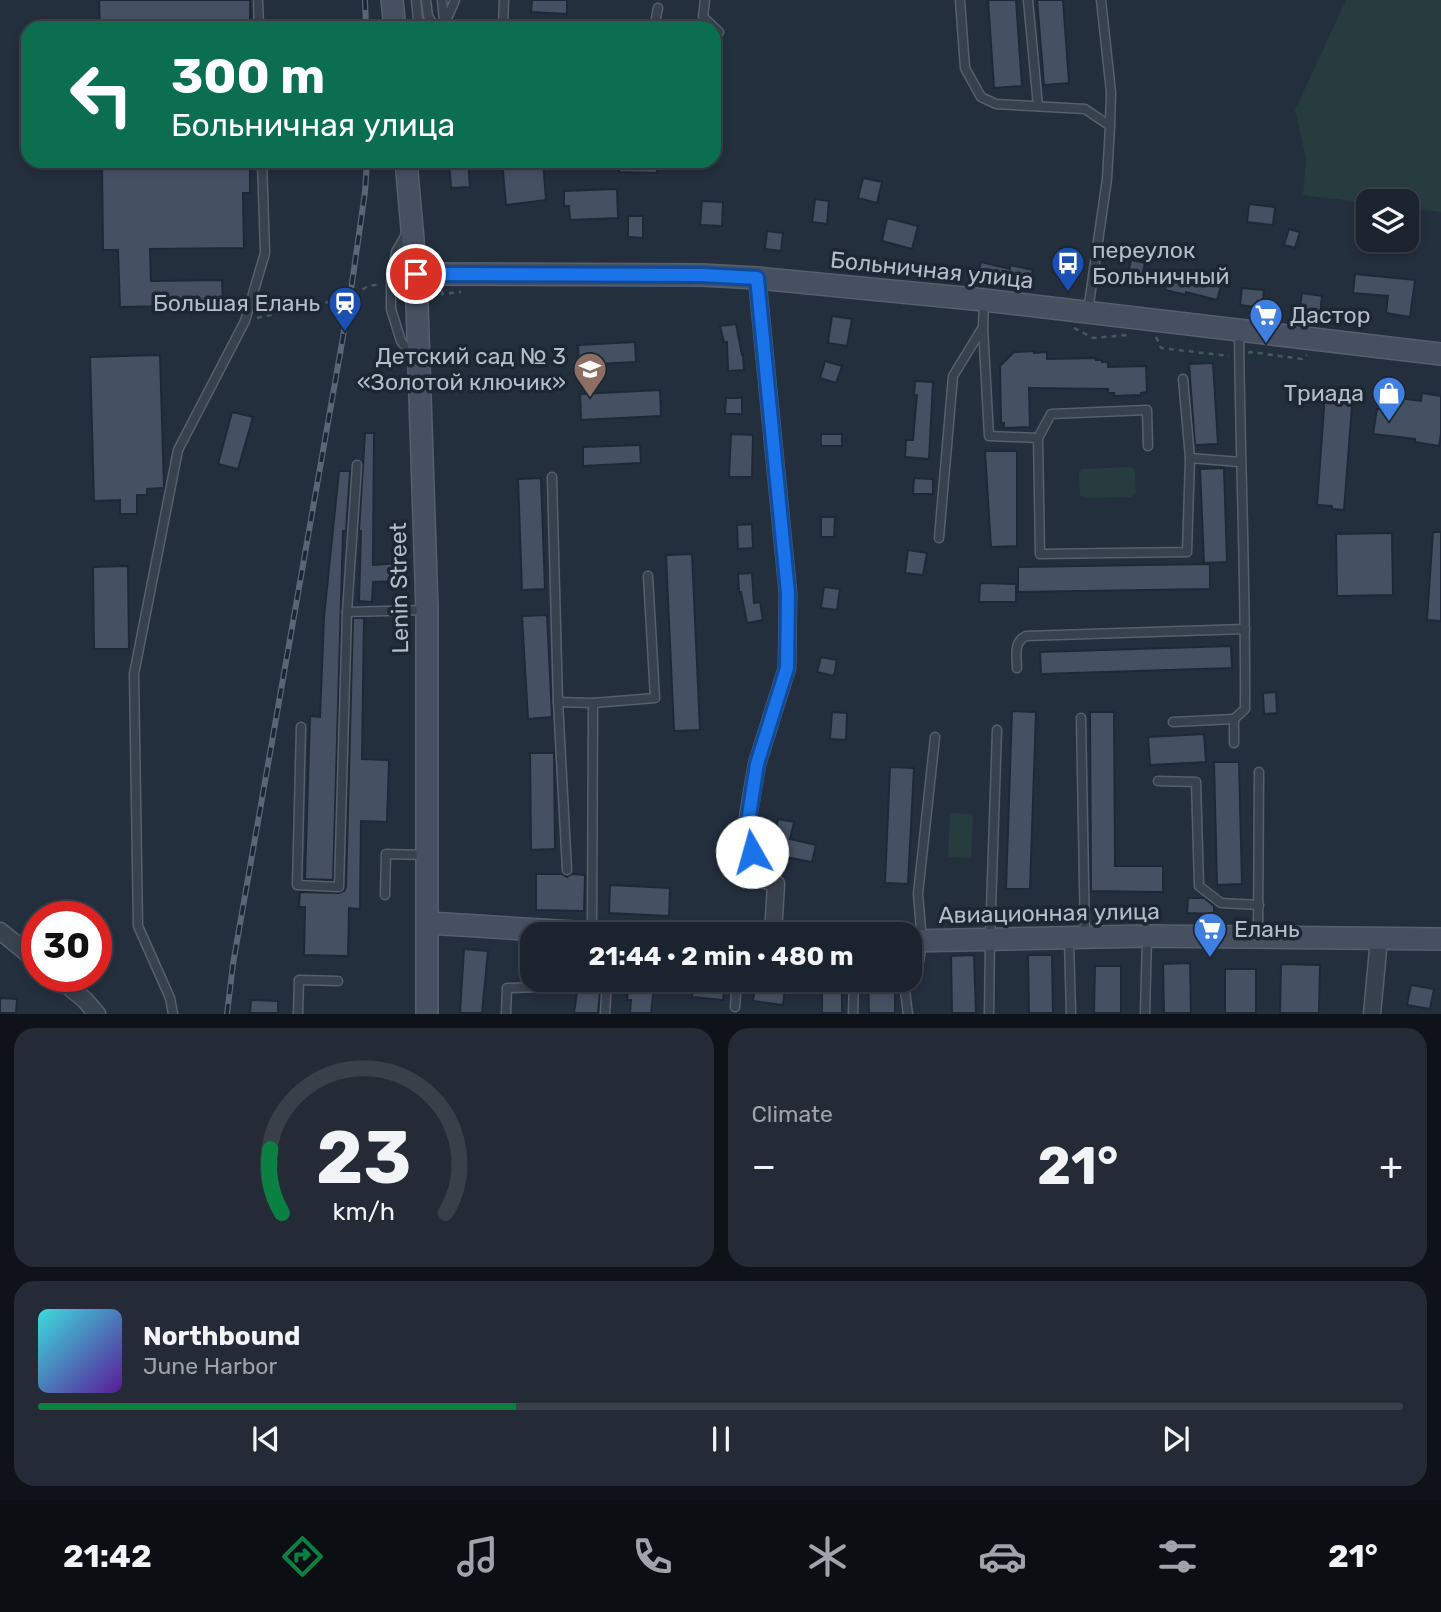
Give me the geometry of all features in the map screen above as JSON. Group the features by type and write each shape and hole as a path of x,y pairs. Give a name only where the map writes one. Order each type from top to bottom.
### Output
{"street":[{"path":"392,0 394,21"},
{"name":"Lenin Street","path":"407,168 416,274 427,610 427,1013"},
{"name":"Больничная улица","path":"416,274 702,275 757,278 985,300 1441,354"},
{"path":"757,278 788,593 787,668 757,764 747,828 758,877 776,884 774,922"},
{"path":"428,923 520,929"},
{"path":"0,931 21,948"},
{"name":"Авиационная улица","path":"922,941 1147,936 1441,939"},
{"path":"1372,1013 1379,939"},
{"path":"75,992 97,1013"}],"lane":[{"path":"258,0 259,21"},
{"path":"416,0 418,21"},
{"path":"426,0 431,21"},
{"path":"442,0 444,21"},
{"path":"446,21 454,0"},
{"path":"501,21 503,0"},
{"path":"705,0 704,17 708,21"},
{"path":"960,0 965,68 981,97 996,104 1085,109 1110,126"},
{"path":"1028,0 1038,106"},
{"path":"1088,314 1107,179 1110,126 1111,92 1101,0"},
{"path":"655,21 658,8"},
{"path":"173,1013 170,998 138,926 134,674 178,450 245,321 265,253 262,168"},
{"path":"411,225 396,252 391,282 391,309 401,341 419,365"},
{"path":"985,300 983,327 989,436 1038,438"},
{"path":"939,538 953,376 983,327"},
{"path":"1173,722 1234,719 1245,709 1239,331"},
{"path":"1148,446 1147,410 1051,414 1038,438 1040,554 1187,552 1190,458 1183,379"},
{"path":"1190,458 1240,462"},
{"path":"301,727 297,885 339,887 347,612 357,465"},
{"path":"552,477 558,702 567,870"},
{"path":"558,702 593,703 655,698 648,576"},
{"path":"347,612 427,610"},
{"path":"1017,668 1017,646 1019,640 1026,636 1245,629"},
{"path":"592,922 593,703"},
{"path":"1071,1013 1077,938 1081,718"},
{"path":"1234,719 1234,743"},
{"path":"989,1013 997,730"},
{"path":"917,922 935,737"},
{"path":"1258,938 1259,772"},
{"path":"1158,781 1196,782 1199,886 1221,903 1259,905"},
{"path":"385,895 386,854 428,855"},
{"path":"1145,1013 1147,936"},
{"path":"298,1013 299,980 338,981"},
{"path":"506,1013 507,988 520,987"},
{"path":"605,1013 606,992"},
{"path":"735,1007 736,992"},
{"path":"853,1013 854,992"},
{"path":"905,992 908,1013"}],"path":[{"path":"245,321 340,299 369,286 391,282"}],"green space":[{"path":"1346,0 1441,0 1441,212 1419,209 1419,189 1356,189 1356,202 1303,195 1306,158 1295,110"},
{"path":"1131,467 1135,470 1136,493 1131,497 1085,498 1080,495 1079,472 1082,469"},
{"path":"950,813 973,814 971,858 948,857"}],"building":[{"path":"99,0 250,0 250,21 100,21"},
{"path":"532,0 567,0 567,14 531,12"},
{"path":"988,0 1016,0 1022,86 994,88"},
{"path":"1037,0 1063,0 1069,83 1044,85"},
{"path":"102,168 250,168 250,193 243,193 244,248 150,249 151,281 222,280 223,305 120,307 118,250 103,250"},
{"path":"450,168 469,168 470,187 451,188"},
{"path":"503,168 544,168 546,200 506,205"},
{"path":"619,168 657,168 657,173 619,172"},
{"path":"863,178 882,182 877,203 858,198"},
{"path":"617,189 618,218 570,220 569,206 564,206 564,191"},
{"path":"815,199 829,201 827,224 812,222"},
{"path":"702,201 723,202 722,226 700,225"},
{"path":"1249,204 1275,207 1273,225 1247,222"},
{"path":"628,216 643,216 643,238 628,237"},
{"path":"887,218 918,226 912,249 882,241"},
{"path":"1289,229 1300,232 1295,248 1284,245"},
{"path":"767,231 783,233 781,251 765,249"},
{"path":"1056,256 1075,259 1072,276 1053,273"},
{"path":"1131,260 1145,263 1142,276 1128,273"},
{"path":"981,262 1010,269 1010,265 1033,270 1029,289 977,278"},
{"path":"1170,270 1222,282 1217,300 1165,290"},
{"path":"1355,274 1415,280 1410,317 1386,313 1388,296 1353,293"},
{"path":"1242,288 1264,290 1262,308 1240,305"},
{"path":"1302,293 1322,296 1320,316 1299,314"},
{"path":"832,316 852,319 847,346 828,343"},
{"path":"736,324 744,370 728,371 727,342 724,342 720,326"},
{"path":"635,342 636,362 579,365 578,345"},
{"path":"1014,352 1047,352 1047,359 1096,358 1108,362 1108,367 1146,366 1147,392 1141,395 1114,396 1114,393 1108,393 1108,389 1029,388 1030,427 1004,428 1004,423 1001,423 1000,366"},
{"path":"160,355 164,488 147,489 147,495 137,495 137,514 120,514 120,500 94,501 90,357"},
{"path":"825,361 842,366 836,383 820,378"},
{"path":"1213,363 1218,444 1195,445 1189,364"},
{"path":"915,381 933,382 929,459 905,457 906,440 913,440 917,395 914,395"},
{"path":"660,390 661,416 581,420 580,394"},
{"path":"1341,392 1353,393 1344,510 1317,505 1325,394 1340,395"},
{"path":"1422,393 1441,396 1439,446 1415,442 1415,439 1373,434 1377,409 1381,409 1383,396 1421,401"},
{"path":"726,398 742,398 742,414 725,414"},
{"path":"232,412 253,417 238,469 218,464"},
{"path":"365,433 374,433 373,565 402,563 403,581 373,582 372,602 359,601 359,531"},
{"path":"731,434 753,435 752,477 729,477"},
{"path":"821,434 842,434 842,446 821,446"},
{"path":"640,445 641,463 583,466 583,447"},
{"path":"985,451 1017,451 1017,546 991,547"},
{"path":"1224,468 1227,562 1204,563 1200,469"},
{"path":"339,471 350,471 346,531 343,531 333,880 305,879 310,716 320,717 324,617"},
{"path":"541,478 545,589 522,590 518,479"},
{"path":"914,478 933,479 933,494 913,494"},
{"path":"821,517 835,517 834,537 821,537"},
{"path":"752,524 753,548 738,549 737,525"},
{"path":"1433,532 1441,532 1441,621 1427,620"},
{"path":"1392,533 1393,595 1337,596 1336,534"},
{"path":"908,550 927,553 923,575 905,573"},
{"path":"692,554 700,730 674,731 666,555"},
{"path":"1210,564 1210,589 1018,592 1018,567"},
{"path":"128,566 129,649 94,649 93,567"},
{"path":"752,573 754,603 760,602 763,620 747,623 739,592 738,574"},
{"path":"980,583 1016,584 1016,602 979,602"},
{"path":"824,587 840,589 837,610 821,608"},
{"path":"547,615 552,717 528,719 522,616"},
{"path":"353,618 364,618 362,759 389,760 387,822 361,821 360,909 349,908 348,956 304,955 305,907 299,907 300,892 339,893 346,887"},
{"path":"1231,646 1232,668 1041,674 1040,652"},
{"path":"821,657 837,660 834,676 817,672"},
{"path":"1276,692 1277,713 1264,714 1263,693"},
{"path":"1012,711 1036,712 1030,889 1006,889"},
{"path":"832,712 847,713 846,740 830,739"},
{"path":"1090,712 1114,712 1115,866 1163,866 1163,892 1091,891"},
{"path":"1204,734 1206,762 1150,765 1148,737"},
{"path":"530,753 554,753 555,849 531,850"},
{"path":"1214,762 1239,762 1242,884 1217,885"},
{"path":"890,767 914,768 908,884 885,883"},
{"path":"778,819 794,822 790,839 816,845 812,862 785,857 781,875 767,869"},
{"path":"536,874 562,874 567,877 572,874 585,875 584,911 536,910"},
{"path":"610,885 670,888 669,916 609,913"},
{"path":"1188,898 1204,898 1214,906 1214,914 1187,913"},
{"path":"464,949 488,951 482,1013 460,1013"},
{"path":"974,955 976,1013 952,1013 951,956"},
{"path":"1028,955 1052,955 1053,1013 1029,1013"},
{"path":"1190,963 1191,1013 1164,1013 1163,964"},
{"path":"1281,964 1320,965 1319,1013 1280,1013"},
{"path":"1095,966 1121,966 1121,1013 1094,1013"},
{"path":"1225,969 1256,969 1256,1013 1225,1013"},
{"path":"1411,985 1434,989 1430,1009 1407,1005"},
{"path":"577,992 600,992 598,1013 574,1013"},
{"path":"628,992 654,992 651,1013 630,1013 631,1000 627,1000"},
{"path":"693,992 724,992 723,1000 692,997"},
{"path":"754,992 785,992 783,1005 753,1001"},
{"path":"822,992 842,992 842,1013 822,1013"},
{"path":"868,992 895,992 895,1013 869,1013"},
{"path":"0,998 17,999 16,1013 0,1013"},
{"path":"251,1000 278,1001 278,1013 250,1013"}],"railway":[{"path":"365,0 366,21"},
{"path":"227,1014 233,964 350,297 367,168"}],"place":[{"name":"переулок Больничный","path":"1068,293"},
{"name":"Большая Елань","path":"345,333"},
{"name":"Дастор","path":"1266,345"},
{"name":"Детский сад № 3 «Золотой ключик»","path":"590,399"},
{"name":"Триада","path":"1389,423"},
{"name":"Елань","path":"1210,959"}],"route":[{"path":"416,274 626,274 757,278 788,593 787,668 757,764 747,828 752,852"}]}
